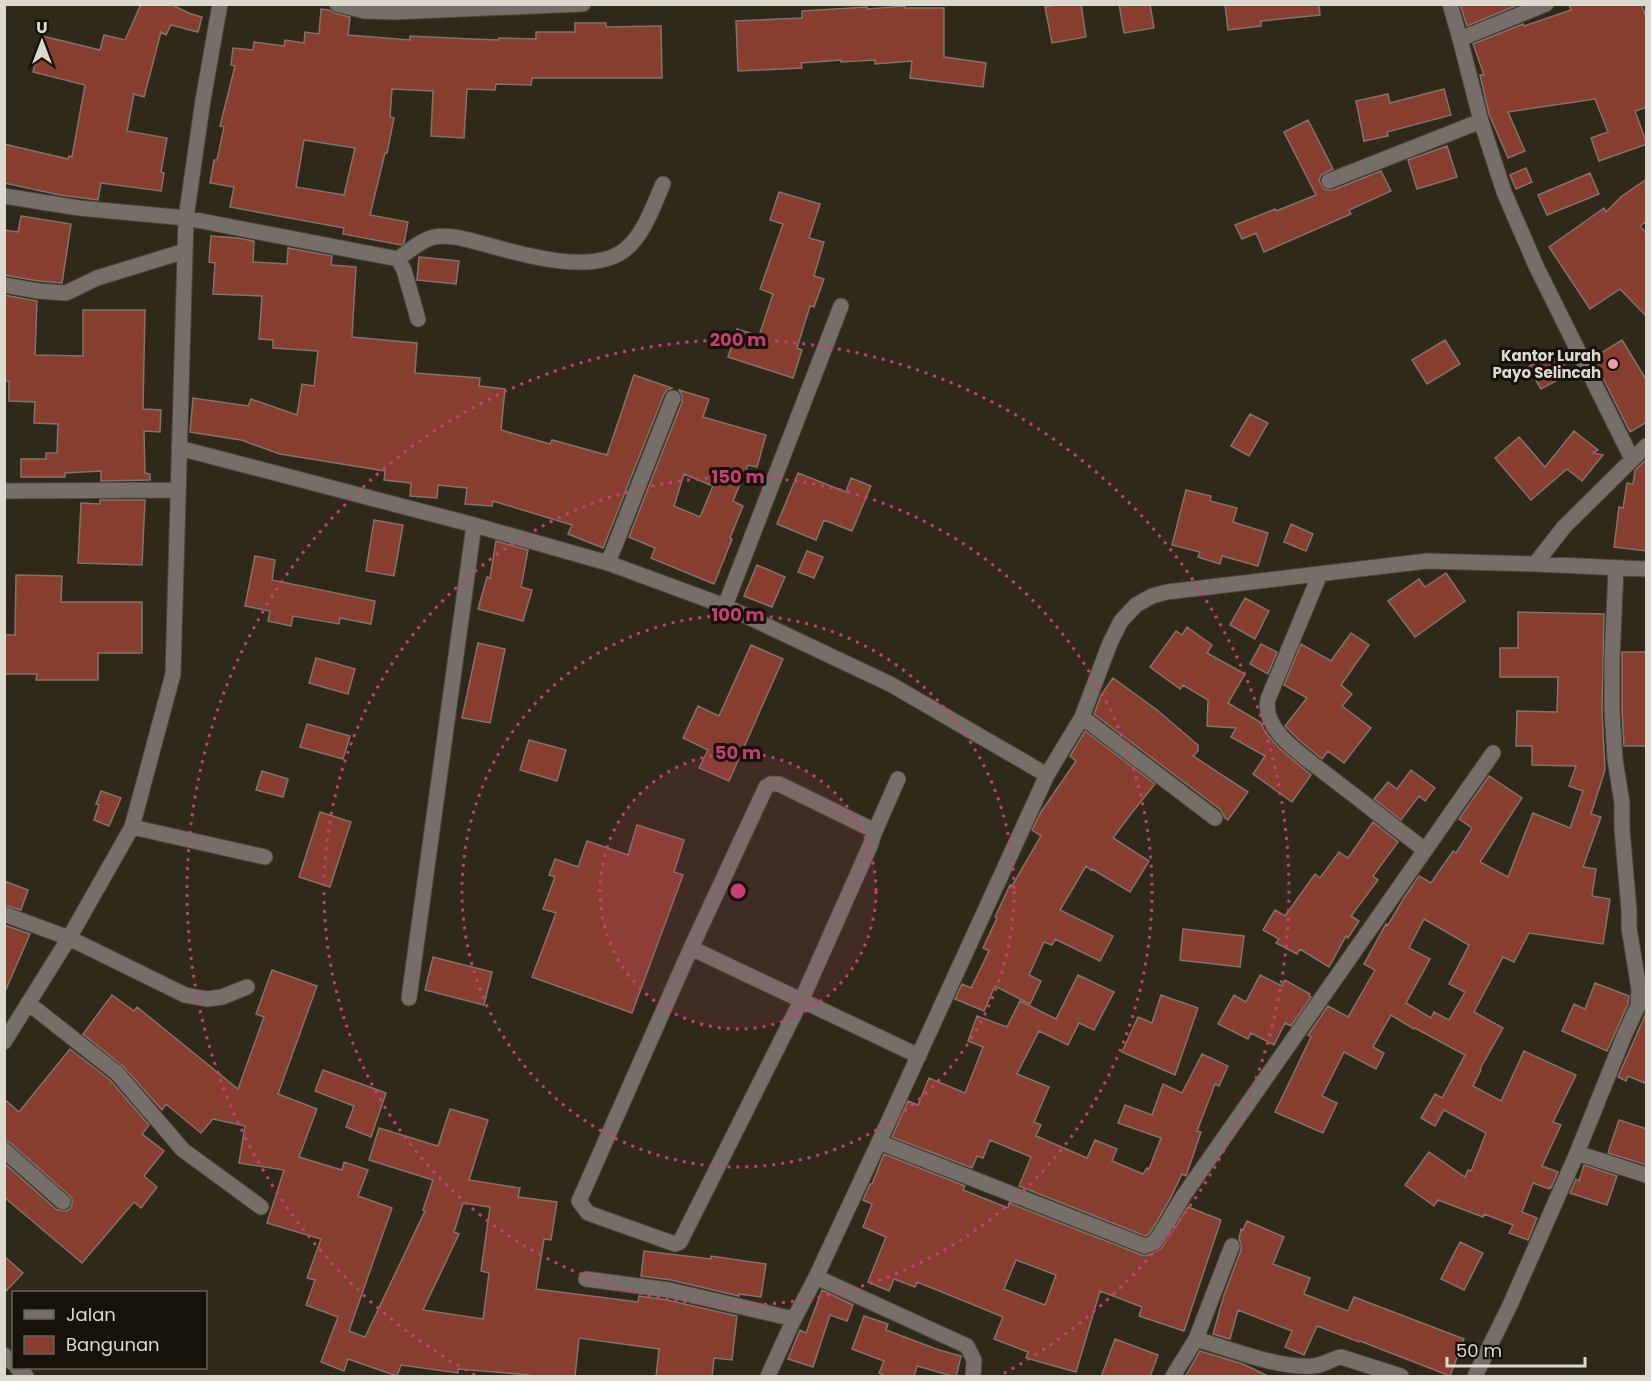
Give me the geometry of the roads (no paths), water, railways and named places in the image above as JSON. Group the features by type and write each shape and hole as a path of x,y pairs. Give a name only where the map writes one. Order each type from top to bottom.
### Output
{"street":[{"path":"4,1042 69,938 132,827 173,674 186,218 220,4"},
{"path":"337,4 364,11 395,12 583,4"},
{"path":"1450,4 1481,122 1504,192 1536,266 1632,459"},
{"path":"1460,39 1546,4"},
{"path":"1329,181 1481,122"},
{"path":"4,196 79,208 186,218 398,259 433,237 452,236 540,259 587,262 606,259 626,249 642,229 663,184"},
{"path":"4,285 66,293 98,278 185,251"},
{"path":"398,259 404,270 418,319"},
{"path":"725,606 842,306"},
{"path":"608,563 673,398"},
{"path":"1535,564 1564,527 1647,446"},
{"path":"179,448 474,525 608,563 725,606 890,684 1047,775"},
{"path":"4,498 5,491 178,490"},
{"path":"409,998 474,525"},
{"path":"768,1377 919,1056 1047,775 1082,717 1110,643 1121,621 1136,605 1152,596 1167,592 1427,561 1647,569"},
{"path":"1475,1377 1510,1305 1577,1153 1638,1006 1639,989 1629,928 1622,803 1612,711 1616,569"},
{"path":"1320,574 1268,699 1266,706 1268,714 1281,737 1425,850"},
{"path":"1082,717 1215,818"},
{"path":"879,1142 1134,1242 1145,1246 1154,1243 1184,1195 1493,753"},
{"path":"875,831 779,784 766,787 691,948 579,1201 588,1214 670,1243 680,1242 802,999 898,779"},
{"path":"132,827 265,857"},
{"path":"4,914 69,938 185,994 207,999 222,997 247,987"},
{"path":"691,948 919,1056"},
{"path":"28,1003 117,1073 183,1150 261,1207"},
{"path":"4,1150 63,1202"},
{"path":"1577,1153 1647,1175"},
{"path":"1173,1377 1196,1339 1232,1246"},
{"path":"816,1277 967,1346 974,1360 973,1377"},
{"path":"586,1279 669,1290 794,1319"},
{"path":"1196,1339 1271,1361 1302,1366 1324,1364 1341,1357 1401,1377"}],"place":[{"name":"Kantor Lurah Payo Selincah","path":"1613,364"}]}
